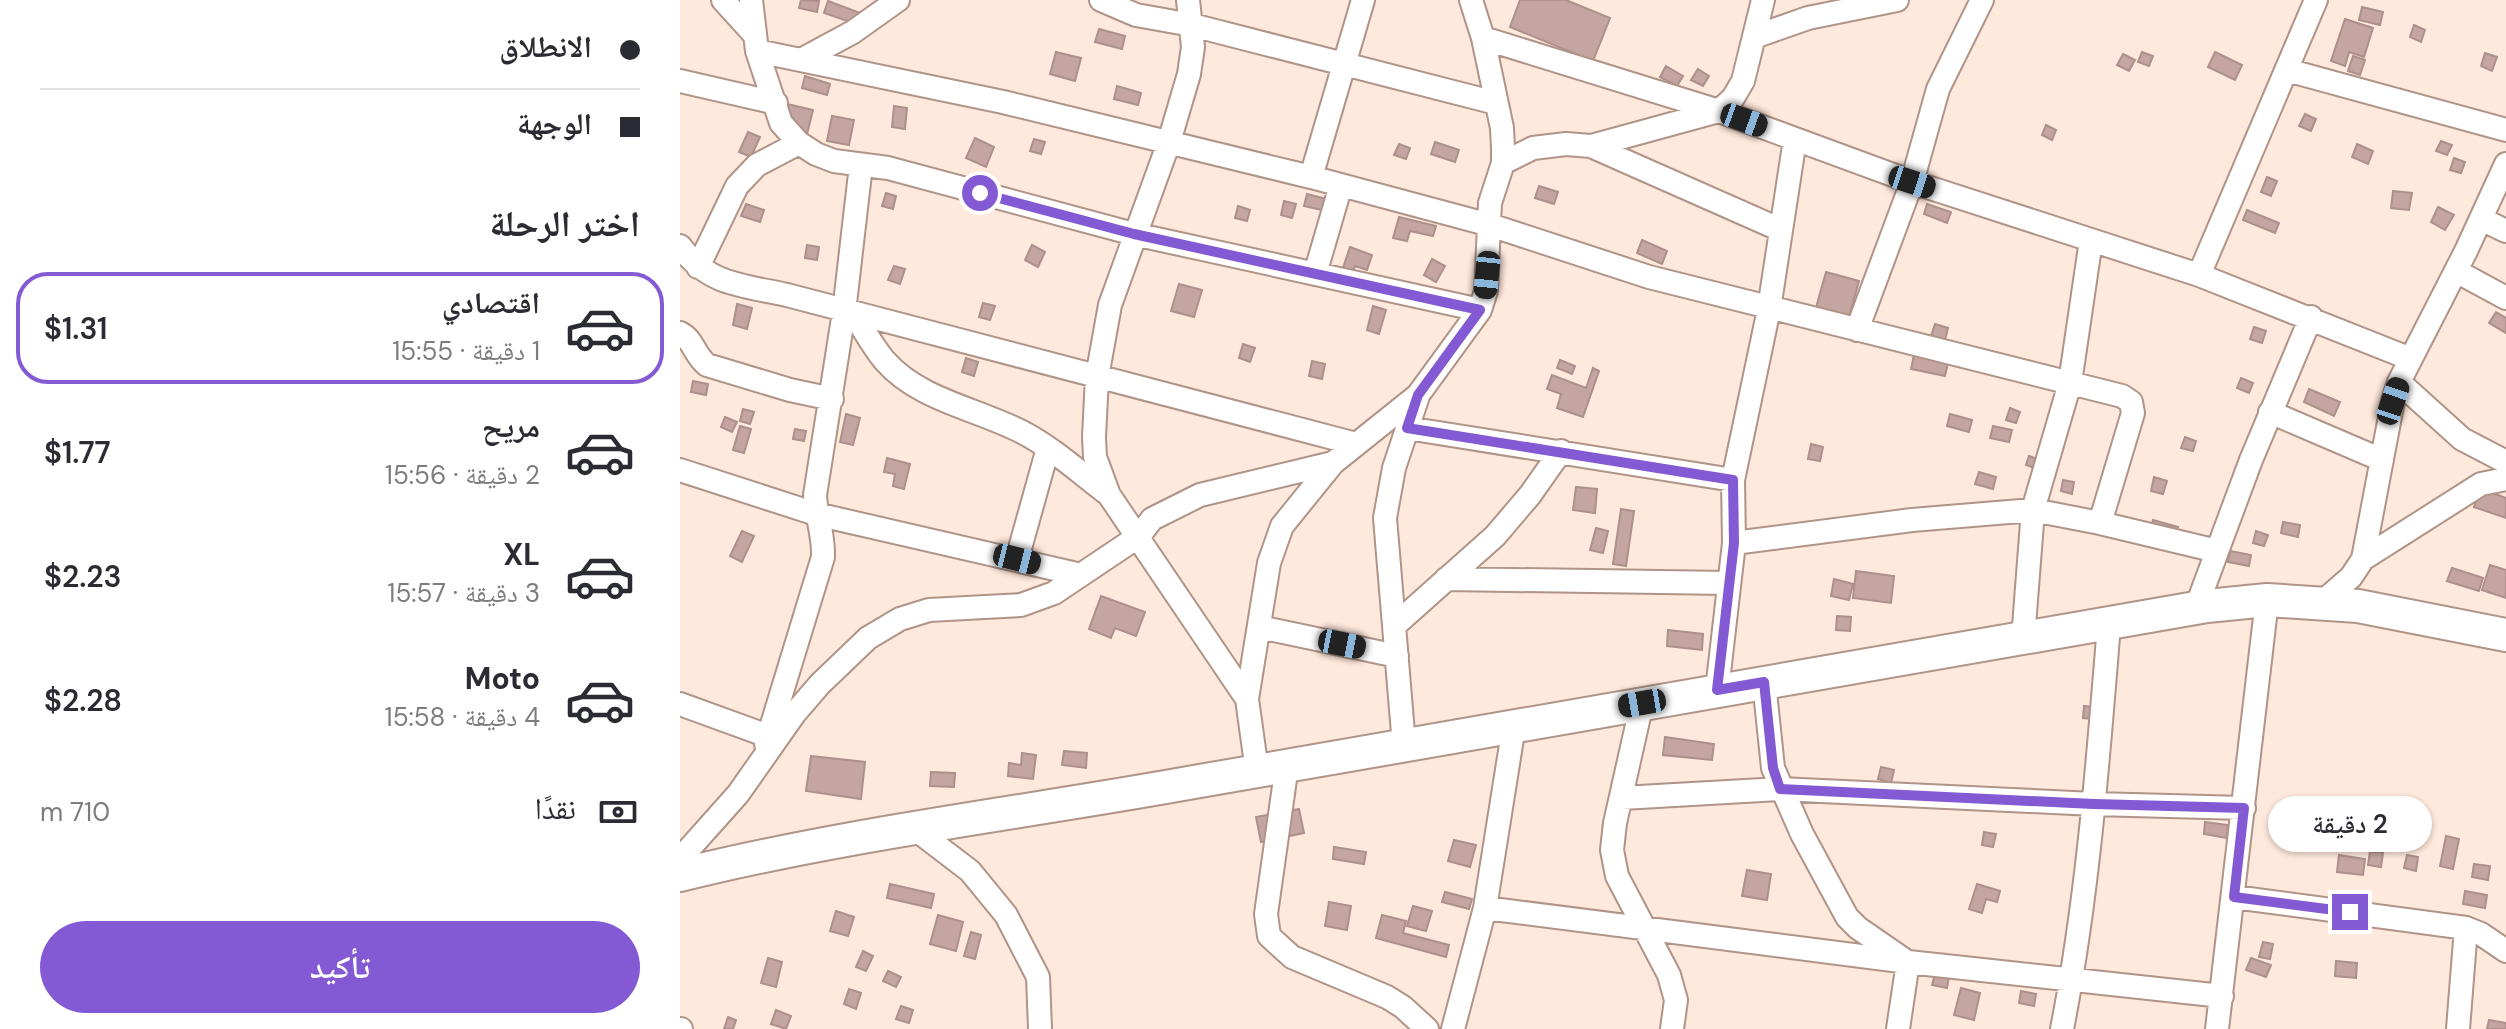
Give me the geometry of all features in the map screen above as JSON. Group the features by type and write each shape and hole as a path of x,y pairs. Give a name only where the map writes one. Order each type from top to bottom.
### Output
{"street":[{"path":"723,0 755,42 803,59 1003,102 1311,177 1490,225 1649,277 2122,396 2131,402 2133,413 2100,523"},
{"path":"751,0 755,42 781,123 799,143 834,161 888,168 1134,234 1480,310"},
{"path":"803,59 853,32 898,0"},
{"path":"1101,0 1136,15 1192,25 1496,103"},
{"path":"1188,0 1193,47 1189,74 1169,142 1110,305 1097,377 1095,457 1109,495 1247,699 1272,768 1266,914 1269,936 1292,957 1387,997 1427,1029"},
{"path":"1311,177 1363,0"},
{"path":"1247,699 1269,563 1282,526 1333,463 1418,395 1480,310 1486,291 1490,203 1503,163 1502,128 1481,31 1471,0"},
{"path":"1481,31 1485,0"},
{"path":"1591,146 1719,111 1733,98 1743,81 1763,0"},
{"path":"1754,37 1808,18 1897,0"},
{"path":"1857,330 1912,182 1938,89 1982,0"},
{"path":"2199,275 2316,0"},
{"path":"1481,31 1719,111 1912,182 2199,275 2411,359"},
{"path":"2287,70 2506,130"},
{"path":"680,81 776,103"},
{"path":"1717,690 1734,543 1733,480 1769,309 1795,139"},
{"path":"698,267 737,186 757,165 799,143"},
{"path":"1503,163 1533,148 1566,144 1591,146 1781,230"},
{"path":"2321,603 2351,577 2363,559 2399,382 2506,164"},
{"path":"761,761 823,557 815,495 849,313 861,165"},
{"path":"1315,274 1341,185"},
{"path":"2481,219 2506,231"},
{"path":"2023,639 2033,510 2070,383 2091,240"},
{"path":"680,246 698,267 715,279 787,295 1356,444"},
{"path":"2456,271 2506,298"},
{"path":"849,313 899,375 919,387 1022,432 1109,495"},
{"path":"2196,608 2270,412 2311,317"},
{"path":"680,333 689,338 697,357 707,365 832,399"},
{"path":"2399,382 2462,439 2506,462"},
{"path":"1404,745 1385,518 1394,468 1418,395"},
{"path":"2270,412 2382,460"},
{"path":"1407,428 1733,480"},
{"path":"1017,559 1048,448"},
{"path":"1394,626 1504,526 1561,451"},
{"path":"680,859 738,794 820,684 868,638 900,619 929,610 1021,605 1054,593 1139,536 1152,519 1200,495 1333,463"},
{"path":"680,470 816,514 1081,575"},
{"path":"2363,559 2481,484 2506,479"},
{"path":"1734,543 1912,520 2033,510 2217,551"},
{"path":"1446,579 1729,583"},
{"path":"2217,1029 2267,600"},
{"path":"680,875 726,863 915,829 2196,608 2267,600 2321,603 2373,609 2506,635"},
{"path":"2062,1029 2094,804 2109,625"},
{"path":"1259,627 1397,656"},
{"path":"1764,682 1773,768 1780,789 1847,917 1908,962"},
{"path":"1642,703 1615,823 1612,850 1617,876 1669,975 1676,1000 1672,1029"},
{"path":"680,704 768,736"},
{"path":"1453,1029 1485,908 1514,726"},
{"path":"1622,798 1780,789 2244,808"},
{"path":"915,829 970,871 1006,915 1038,977 1040,1029"},
{"path":"2234,897 2466,928 2506,951"},
{"path":"1485,908 1908,962 2222,996"},
{"path":"2458,1029 2466,928"},
{"path":"1898,1029 1908,962"}],"building":[{"path":"801,0 819,1 817,12 799,8"},
{"path":"1520,0 1566,0 1610,18 1593,61 1510,27"},
{"path":"828,1 863,14 859,25 824,13"},
{"path":"2362,7 2383,12 2380,25 2359,20"},
{"path":"2345,19 2373,28 2364,57 2349,52 2345,66 2331,61"},
{"path":"2414,25 2425,30 2421,42 2410,37"},
{"path":"1099,29 1125,36 1122,49 1095,42"},
{"path":"1056,52 1081,58 1075,81 1050,74"},
{"path":"2142,52 2153,56 2149,66 2138,62"},
{"path":"2215,52 2242,65 2235,80 2208,67"},
{"path":"2485,53 2497,57 2492,71 2481,66"},
{"path":"2123,54 2135,60 2129,71 2117,65"},
{"path":"2353,56 2365,60 2360,75 2348,71"},
{"path":"1666,66 1683,76 1677,86 1660,77"},
{"path":"1698,69 1709,76 1703,86 1691,80"},
{"path":"805,76 830,84 827,95 802,88"},
{"path":"1117,86 1141,93 1138,105 1114,99"},
{"path":"787,104 813,110 807,134 782,129"},
{"path":"894,106 907,108 905,129 892,127"},
{"path":"2305,114 2316,119 2311,131 2299,126"},
{"path":"832,116 854,120 849,145 827,141"},
{"path":"2046,125 2056,130 2052,140 2042,135"},
{"path":"748,132 760,137 751,157 739,152"},
{"path":"975,138 994,147 986,167 966,158"},
{"path":"1034,139 1045,142 1041,154 1030,151"},
{"path":"2441,141 2452,145 2447,155 2436,151"},
{"path":"1435,142 1459,150 1455,162 1431,154"},
{"path":"1399,144 1410,148 1406,159 1394,155"},
{"path":"2357,144 2373,151 2368,164 2352,157"},
{"path":"2454,158 2465,162 2461,173 2450,170"},
{"path":"2267,177 2277,181 2271,196 2261,192"},
{"path":"1539,186 1558,192 1554,204 1535,198"},
{"path":"2393,191 2412,193 2409,210 2391,208"},
{"path":"886,193 896,196 893,209 882,206"},
{"path":"1307,194 1334,201 1331,212 1304,206"},
{"path":"1284,201 1296,204 1292,218 1281,215"},
{"path":"746,204 764,210 760,222 741,216"},
{"path":"1927,204 1951,212 1947,223 1924,214"},
{"path":"1238,206 1250,210 1247,221 1235,218"},
{"path":"2438,207 2454,215 2445,230 2431,222"},
{"path":"2247,210 2279,223 2275,233 2243,220"},
{"path":"1399,217 1436,226 1433,236 1410,231 1407,241 1393,238"},
{"path":"1642,240 1667,251 1662,264 1637,253"},
{"path":"807,245 819,247 817,260 805,258"},
{"path":"1032,245 1045,252 1038,267 1025,260"},
{"path":"1350,247 1372,255 1367,270 1355,266 1351,278 1341,274"},
{"path":"1432,259 1445,266 1436,282 1424,275"},
{"path":"894,266 905,269 900,284 888,280"},
{"path":"1826,272 1859,281 1848,321 1815,311"},
{"path":"1179,284 1202,290 1194,317 1171,311"},
{"path":"983,303 995,306 990,320 979,317"},
{"path":"737,304 752,308 747,329 733,325"},
{"path":"1373,306 1386,310 1379,334 1367,330"},
{"path":"2496,312 2506,318 2506,333 2489,323"},
{"path":"1935,324 1948,328 1945,340 1931,336"},
{"path":"2254,327 2266,331 2262,343 2250,339"},
{"path":"1243,344 1255,348 1250,362 1239,358"},
{"path":"1914,355 1948,363 1945,376 1911,369"},
{"path":"966,358 978,362 974,376 962,372"},
{"path":"1560,360 1575,366 1572,374 1557,368"},
{"path":"1312,361 1325,364 1322,379 1309,376"},
{"path":"1593,368 1599,371 1583,417 1557,408 1561,394 1547,389 1552,375 1586,388"},
{"path":"2241,378 2253,383 2249,393 2237,388"},
{"path":"693,381 708,384 706,395 691,392"},
{"path":"2309,389 2340,402 2334,416 2304,402"},
{"path":"2010,408 2020,412 2016,423 2006,420"},
{"path":"743,409 754,412 750,424 740,421"},
{"path":"846,414 860,418 853,445 840,442"},
{"path":"1950,414 1972,420 1969,432 1947,426"},
{"path":"725,417 737,422 732,432 721,427"},
{"path":"740,426 751,429 744,453 733,450"},
{"path":"1993,426 2012,430 2009,442 1990,438"},
{"path":"795,429 806,431 804,441 793,439"},
{"path":"2185,437 2196,441 2193,451 2181,448"},
{"path":"1811,444 1823,447 1820,461 1808,459"},
{"path":"2029,456 2040,460 2037,469 2026,465"},
{"path":"887,458 910,464 904,489 893,486 895,474 884,472"},
{"path":"1979,472 1996,477 1993,489 1975,484"},
{"path":"2154,477 2167,481 2163,494 2151,491"},
{"path":"2063,480 2074,482 2072,494 2061,491"},
{"path":"1576,487 1597,489 1595,513 1573,510"},
{"path":"2480,488 2506,498 2506,518 2474,507"},
{"path":"1621,509 1634,511 1626,566 1613,564"},
{"path":"2153,520 2178,527 2176,535 2151,528"},
{"path":"2283,522 2300,525 2298,537 2281,533"},
{"path":"1596,528 1608,531 1603,553 1590,550"},
{"path":"742,531 754,536 742,562 730,556"},
{"path":"2256,531 2268,535 2264,546 2253,543"},
{"path":"2230,551 2251,555 2249,566 2228,562"},
{"path":"2490,565 2506,570 2506,598 2482,590"},
{"path":"2452,568 2483,578 2479,591 2447,581"},
{"path":"1856,571 1894,576 1891,603 1853,598"},
{"path":"1834,579 1853,584 1849,600 1831,596"},
{"path":"1101,596 1145,612 1136,636 1115,628 1111,638 1089,629"},
{"path":"1837,616 1851,617 1850,631 1836,630"},
{"path":"1668,630 1703,634 1702,650 1667,646"},
{"path":"2084,706 2095,707 2094,719 2083,718"},
{"path":"1665,737 1714,744 1712,760 1663,755"},
{"path":"1064,751 1087,753 1086,768 1062,765"},
{"path":"1022,753 1036,755 1033,779 1008,776 1009,763 1021,765"},
{"path":"811,756 865,762 861,799 806,791"},
{"path":"1881,767 1894,770 1891,783 1878,779"},
{"path":"931,772 955,773 954,787 930,786"},
{"path":"1299,809 1304,833 1261,842 1256,817"},
{"path":"2205,822 2228,825 2227,838 2204,834"},
{"path":"1984,832 1996,834 1993,847 1982,845"},
{"path":"2446,836 2459,839 2453,869 2440,866"},
{"path":"1454,840 1476,845 1470,867 1448,861"},
{"path":"1334,847 1366,852 1364,864 1333,859"},
{"path":"2370,851 2383,853 2381,867 2368,865"},
{"path":"2339,855 2365,859 2363,875 2337,872"},
{"path":"2407,855 2418,857 2416,871 2404,868"},
{"path":"2474,864 2490,866 2488,880 2472,877"},
{"path":"1747,870 1771,874 1767,900 1742,896"},
{"path":"890,884 934,894 931,908 887,898"},
{"path":"1977,884 2000,891 1997,902 1986,899 1982,913 1969,909"},
{"path":"2465,891 2487,895 2485,908 2463,904"},
{"path":"1445,892 1472,899 1469,909 1442,902"},
{"path":"1329,902 1351,906 1347,930 1325,926"},
{"path":"1413,906 1432,911 1426,931 1407,926"},
{"path":"836,911 854,917 848,936 830,931"},
{"path":"938,915 963,922 956,951 930,944"},
{"path":"1382,915 1406,921 1403,933 1449,945 1446,957 1376,938"},
{"path":"971,932 981,935 975,959 964,956"},
{"path":"2263,942 2273,944 2270,959 2259,957"},
{"path":"863,951 873,956 866,971 856,967"},
{"path":"768,958 782,962 776,987 761,983"},
{"path":"2251,958 2271,965 2266,977 2246,970"},
{"path":"2336,961 2357,963 2356,978 2335,976"},
{"path":"888,971 901,977 896,987 883,981"},
{"path":"1935,974 1949,977 1947,988 1932,985"},
{"path":"1961,988 1980,993 1974,1020 1954,1015"},
{"path":"849,989 861,993 856,1009 844,1004"},
{"path":"2021,991 2036,994 2034,1006 2019,1003"},
{"path":"901,1006 913,1010 909,1023 896,1019"},
{"path":"776,1010 791,1016 786,1029 771,1024"},
{"path":"728,1017 736,1020 733,1029 724,1029"},
{"path":"2489,1020 2506,1023 2506,1029 2487,1029"}],"route":[{"path":"980,193 1134,234 1480,310 1418,395 1407,428 1733,480 1734,543 1717,690 1764,682 1773,768 1780,789 2244,808 2234,897 2350,912"}]}
